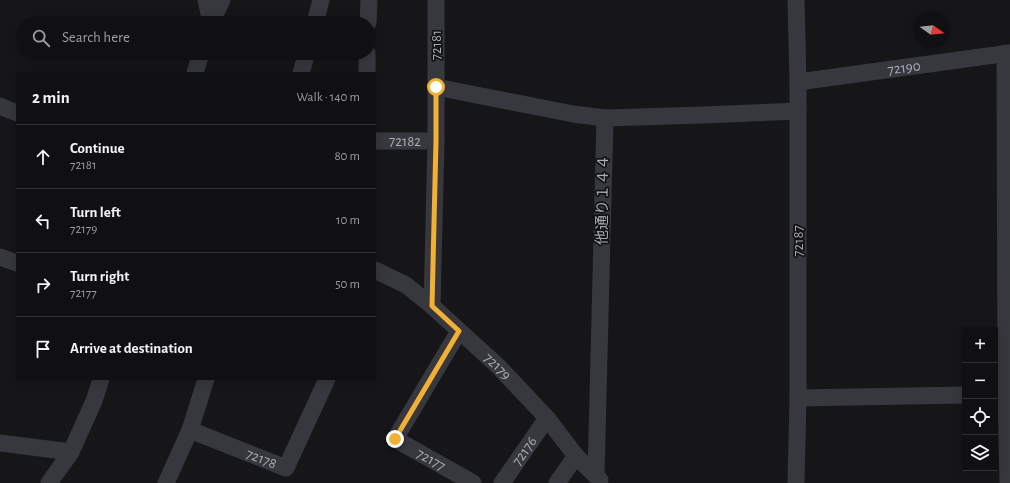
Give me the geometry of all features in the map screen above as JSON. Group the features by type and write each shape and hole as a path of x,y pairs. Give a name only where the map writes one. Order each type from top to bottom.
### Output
{"street":[{"path":"206,0 209,16"},
{"path":"214,16 222,0"},
{"path":"317,16 321,0"},
{"path":"368,16 369,0"},
{"name":"72181","path":"432,306 436,141 436,0"},
{"name":"72187","path":"796,0 798,82 798,398 796,483"},
{"path":"1008,53 1001,395 1008,483"},
{"name":"72190","path":"798,82 1008,53"},
{"path":"195,72 199,60"},
{"path":"301,72 305,60"},
{"path":"366,72 367,60"},
{"path":"436,87 573,114 605,118 798,111"},
{"path":"0,106 16,114"},
{"name":"他通り１４４","path":"599,479 605,118"},
{"name":"72182","path":"376,141 436,141"},
{"path":"0,257 16,263"},
{"name":"72179","path":"376,272 406,285 432,306 498,366 547,418 576,456 599,479"},
{"name":"72177","path":"459,331 395,439 473,483"},
{"path":"49,483 71,452 94,401 101,380"},
{"path":"166,483 190,430 206,380"},
{"name":"72178","path":"190,430 286,468 327,380"},
{"path":"798,398 962,395"},
{"name":"72176","path":"502,483 547,418"},
{"path":"0,443 71,452"},
{"path":"557,483 576,456"}],"route":[{"path":"395,439 459,331 432,306 436,87"}]}
